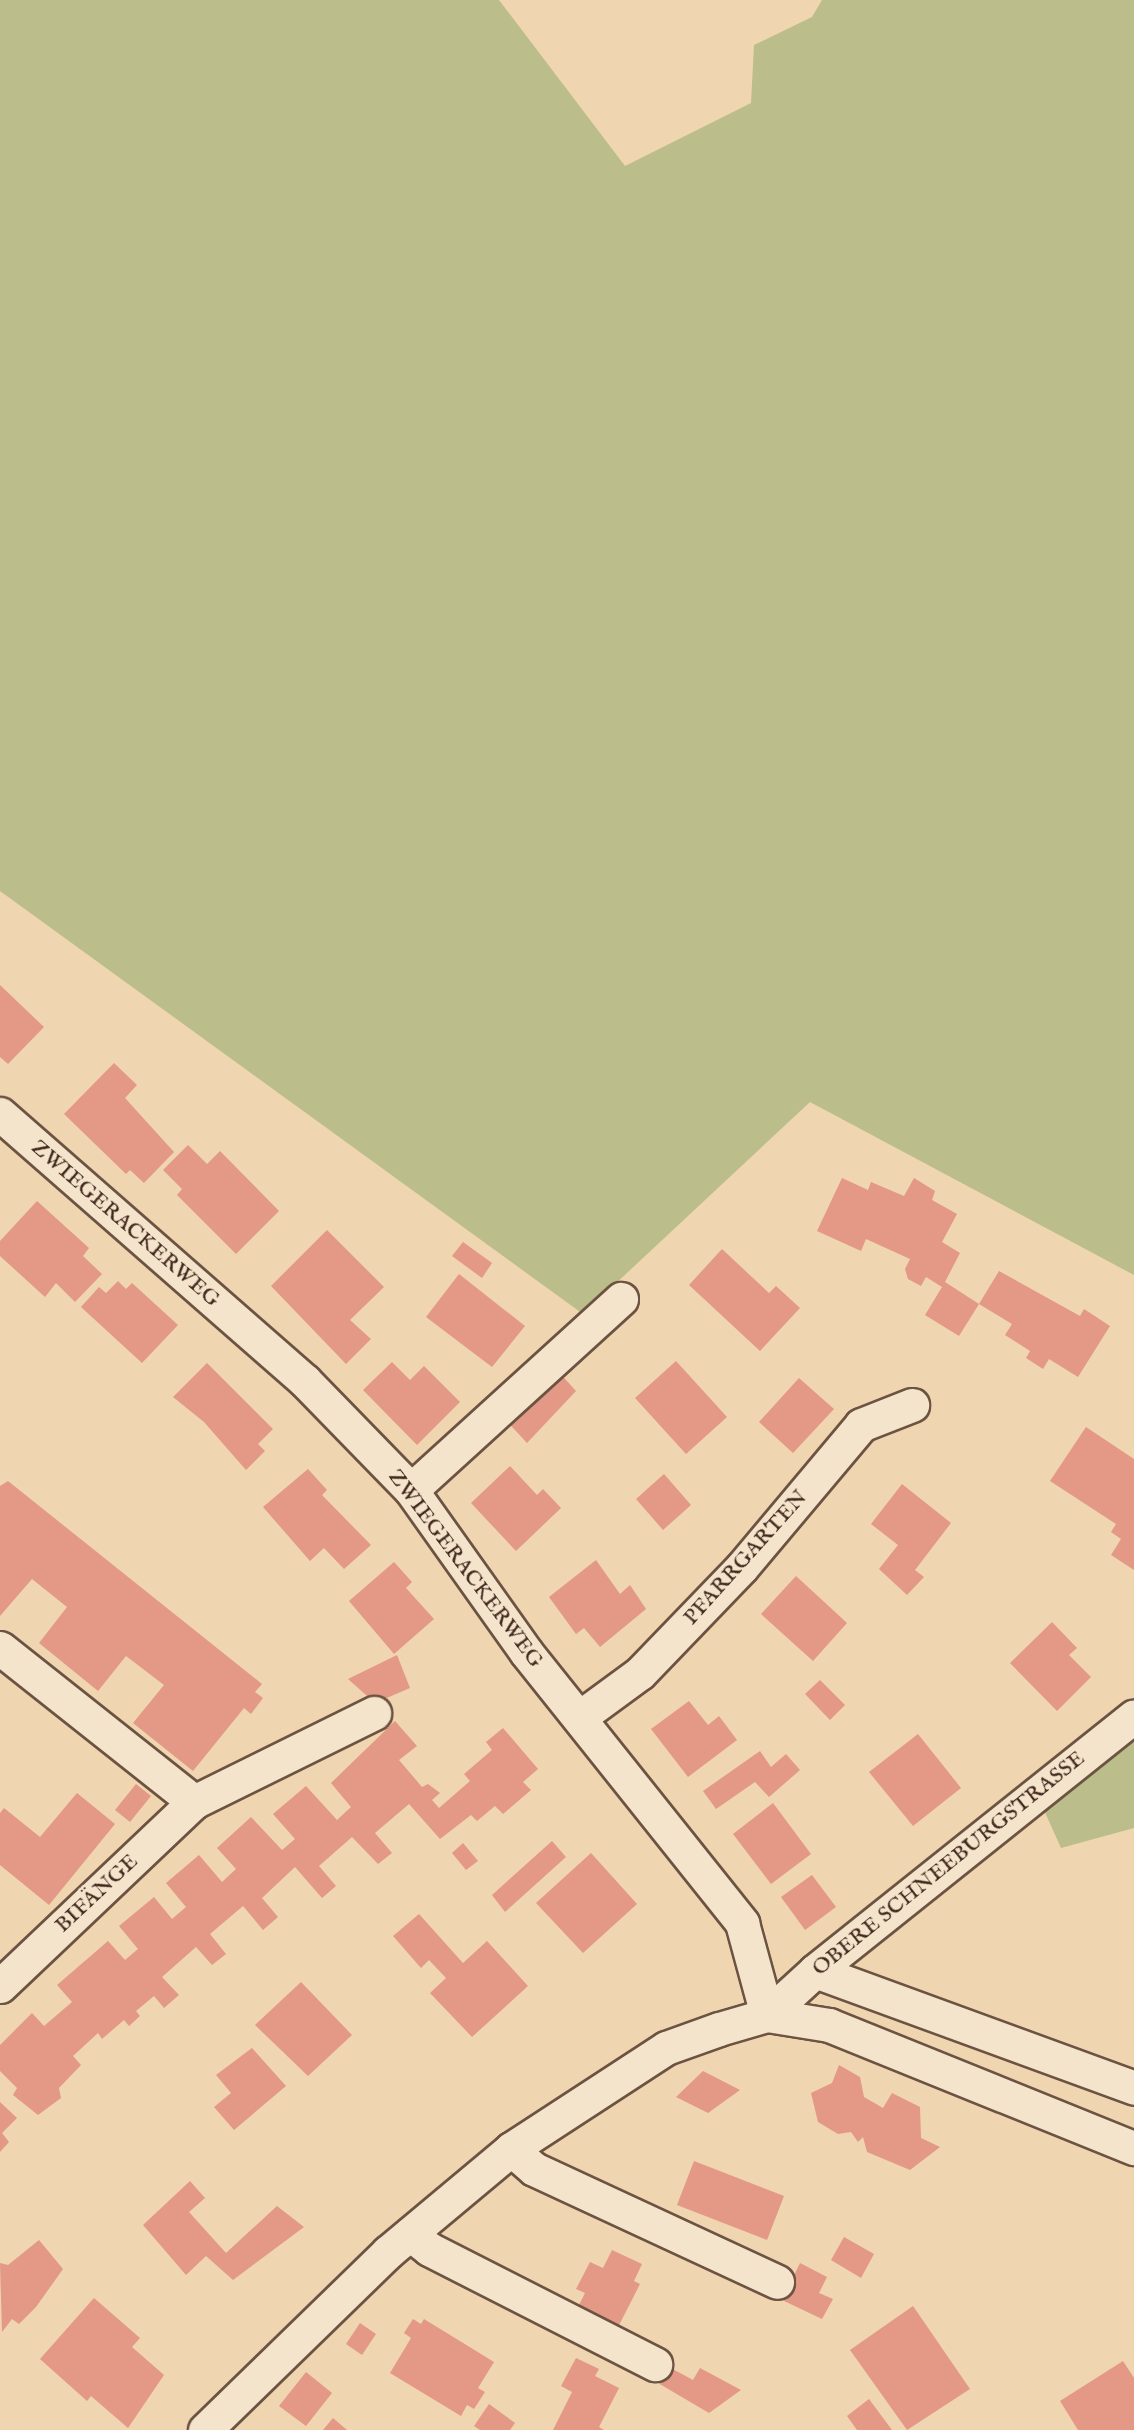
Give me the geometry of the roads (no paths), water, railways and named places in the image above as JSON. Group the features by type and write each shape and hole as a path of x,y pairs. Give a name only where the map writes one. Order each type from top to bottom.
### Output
{"street":[{"name":"ZWIEGERACKERWEG","path":"0,1114 305,1381 411,1490 526,1652 742,1923 767,2015"},
{"path":"411,1490 621,1299"},
{"name":"PFARRGARTEN","path":"580,1717 640,1673 742,1567 861,1425 912,1405"},
{"path":"0,1648 194,1802"},
{"name":"BIFÄNGE","path":"0,1986 194,1802 374,1713"},
{"name":"OBERE SCHNEEBURGSTRASSE","path":"205,2430 297,2337 410,2235 511,2149 666,2048 767,2015 815,1971 1134,1716"},
{"path":"815,1971 1134,2088"},
{"name":"OBERE SCHNEEBURGSTRASSE","path":"767,2015 829,2025 1134,2148"},
{"path":"511,2149 534,2169 777,2282"},
{"path":"410,2235 429,2249 655,2364"}]}
